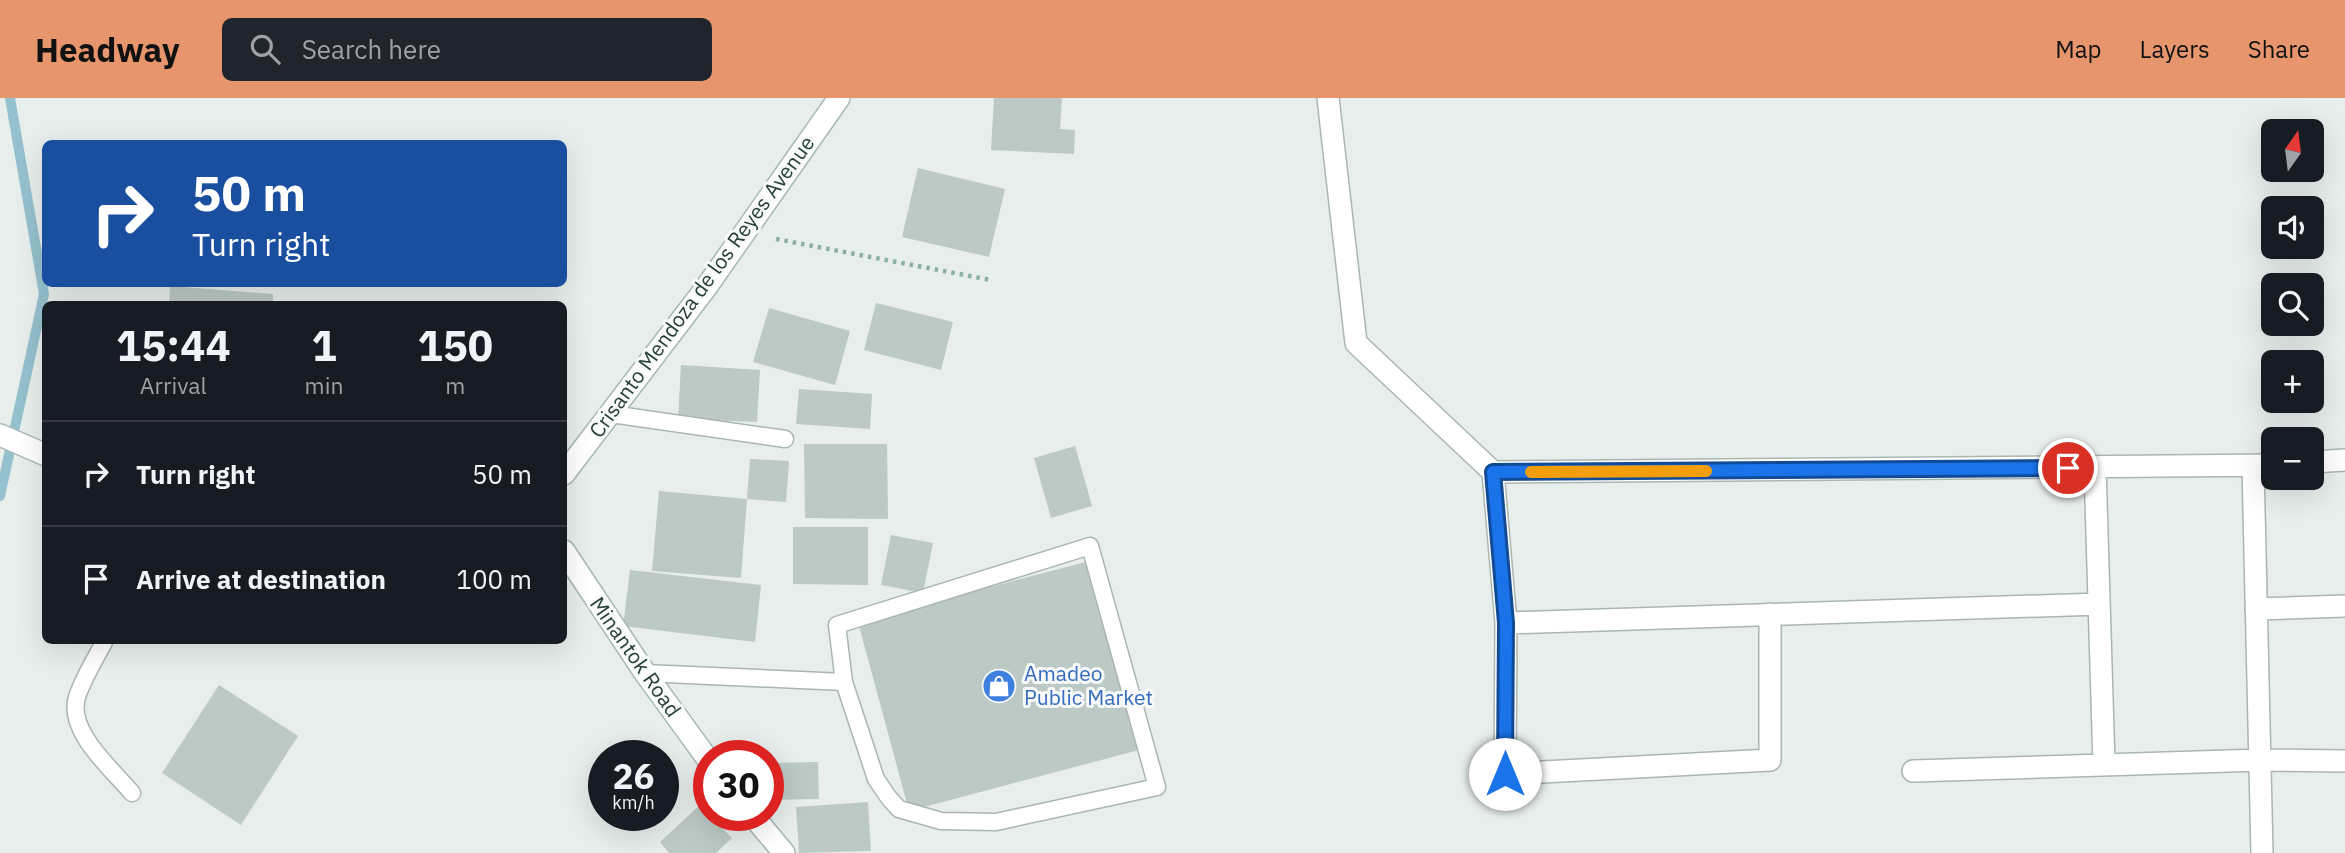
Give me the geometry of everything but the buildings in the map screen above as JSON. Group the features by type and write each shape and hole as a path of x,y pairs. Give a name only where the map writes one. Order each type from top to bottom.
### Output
{"street":[{"name":"Crisanto Mendoza de los Reyes Avenue","path":"567,470 611,414 839,98"},
{"path":"1328,98 1356,343 1493,472 1506,623 1505,774 1770,760 1770,614"},
{"path":"0,435 42,453"},
{"path":"2324,461 2345,460"},
{"path":"1493,472 2261,465"},
{"path":"2095,468 2104,764"},
{"path":"2262,490 2256,609 2262,853"},
{"name":"Minantok Road","path":"567,556 645,673 694,740"},
{"path":"1506,623 2099,604"},
{"path":"2256,609 2345,606"},
{"path":"1913,771 2260,760 2345,761"},
{"path":"766,831 784,853"}],"lane":[{"path":"611,414 785,439"},
{"path":"1090,546 1157,787 996,822 941,821 908,813 889,798 876,779 844,682 837,625 1090,546"},
{"path":"103,644 77,695 75,719 84,736 132,793"},
{"path":"645,673 844,682"}],"path":[{"path":"744,232 992,280"}],"waterway":[{"path":"10,98 42,282"},
{"path":"42,301 43,287"},
{"path":"0,496 42,303"}],"slow traffic":[{"path":"1531,472 1706,471"}],"place":[{"name":"Amadeo Public Market","path":"999,686"}],"route":[{"path":"1505,774 1506,623 1493,472 2068,468"}]}
